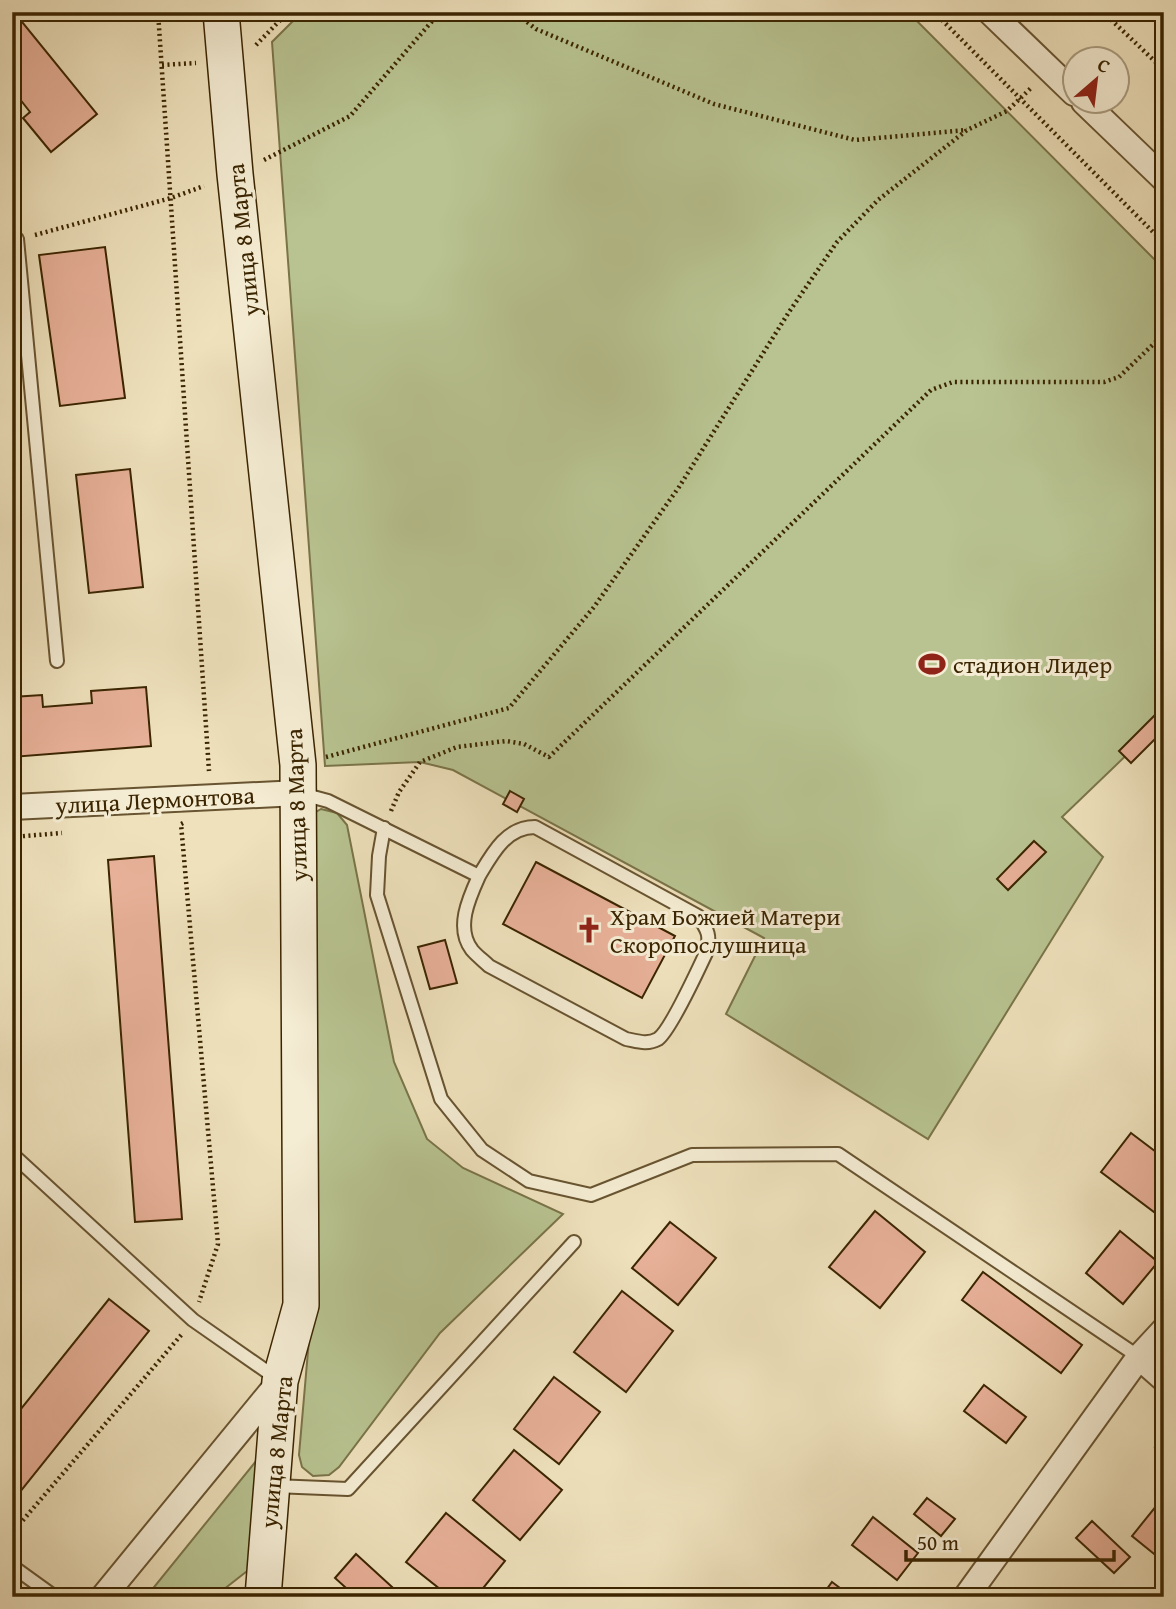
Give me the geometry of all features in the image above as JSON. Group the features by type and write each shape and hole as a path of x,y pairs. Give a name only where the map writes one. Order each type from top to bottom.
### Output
{"street":[{"name":"улица 8 Марта","path":"221,12 298,779 301,1305 280,1381 263,1597"},
{"path":"990,12 1060,79"},
{"path":"1099,116 1164,179"},
{"name":"улица Лермонтова","path":"12,807 298,779"},
{"path":"965,1597 1139,1357 1164,1330"},
{"path":"1139,1357 1164,1379"},
{"path":"103,1597 280,1381"}],"lane":[{"path":"15,240 57,661"},
{"path":"298,779 328,801 479,876"},
{"path":"525,827 535,827 698,916 706,928 709,942 706,953 667,1028 657,1039 642,1043 626,1039 489,966 471,949 464,930 470,896 479,876 497,847 525,827"},
{"path":"384,828 377,895 441,1099 482,1150 529,1181 591,1195 692,1155 838,1154 1139,1357"},
{"path":"12,1154 193,1320 280,1381"},
{"path":"272,1485 348,1489 574,1242"},
{"path":"12,1566 55,1597"}],"path":[{"path":"15,240 171,198 236,174 350,116 440,12"},
{"path":"514,12 536,29 714,104 855,140 967,130"},
{"path":"934,12 1164,243"},
{"path":"1103,12 1164,70"},
{"path":"298,779 509,708 594,607 672,498 789,312 837,242 878,200 967,130 1007,111 1051,70"},
{"path":"384,828 399,792 420,762 457,747 506,741 524,744 549,757 931,390 953,382 1104,382 1119,377 1164,334"}],"green space":[{"path":"302,12 908,12 1164,269 1164,719 1062,817 1103,857 928,1139 726,1014 764,938 453,770 420,762 325,766 272,42"},
{"path":"321,809 337,813 347,825 394,1062 427,1139 463,1168 563,1214 440,1333 339,1467 329,1475 313,1476 302,1467 299,1455 314,1282 309,816"},
{"path":"265,1450 251,1568 214,1597 146,1597"}],"building":[{"path":"12,12 97,114 51,152 23,118 30,112 12,89"},
{"path":"105,247 125,398 60,406 39,255"},
{"path":"130,469 143,587 89,593 76,475"},
{"path":"146,687 151,746 12,757 12,697 42,695 43,707 92,703 91,691"},
{"path":"1157,713 1164,720 1164,730 1131,763 1119,751"},
{"path":"510,791 524,799 517,812 503,804"},
{"path":"1034,841 1046,852 1008,890 997,879"},
{"path":"154,856 182,1219 135,1222 108,860"},
{"name":"Храм Божией Матери Скоропослушница","path":"536,862 675,936 642,998 503,924"},
{"path":"445,940 457,983 430,989 418,947"},
{"path":"1131,1133 1164,1158 1164,1198 1154,1212 1101,1172"},
{"path":"875,1211 925,1252 880,1308 829,1267"},
{"path":"670,1222 716,1258 678,1305 632,1268"},
{"path":"1120,1231 1158,1262 1123,1304 1086,1273"},
{"path":"983,1272 1082,1345 1061,1373 962,1300"},
{"path":"622,1291 673,1331 626,1392 574,1352"},
{"path":"109,1299 149,1331 12,1502 12,1420"},
{"path":"554,1377 600,1412 559,1464 514,1429"},
{"path":"984,1385 1026,1417 1006,1443 964,1411"},
{"path":"1164,1436 1164,1454 1155,1447"},
{"path":"514,1450 562,1490 520,1540 473,1500"},
{"path":"927,1498 955,1519 941,1536 914,1514"},
{"path":"1161,1500 1164,1503 1164,1562 1132,1536"},
{"path":"446,1513 505,1561 476,1597 450,1597 406,1562"},
{"path":"873,1517 918,1553 897,1580 852,1545"},
{"path":"1092,1521 1130,1557 1114,1573 1076,1538"},
{"path":"356,1554 403,1597 356,1597 335,1578"},
{"path":"832,1582 852,1597 821,1597"}],"place":[{"name":"стадион Лидер","path":"932,664"},
{"name":"Храм Божией Матери Скоропослушница","path":"589,930"}]}
